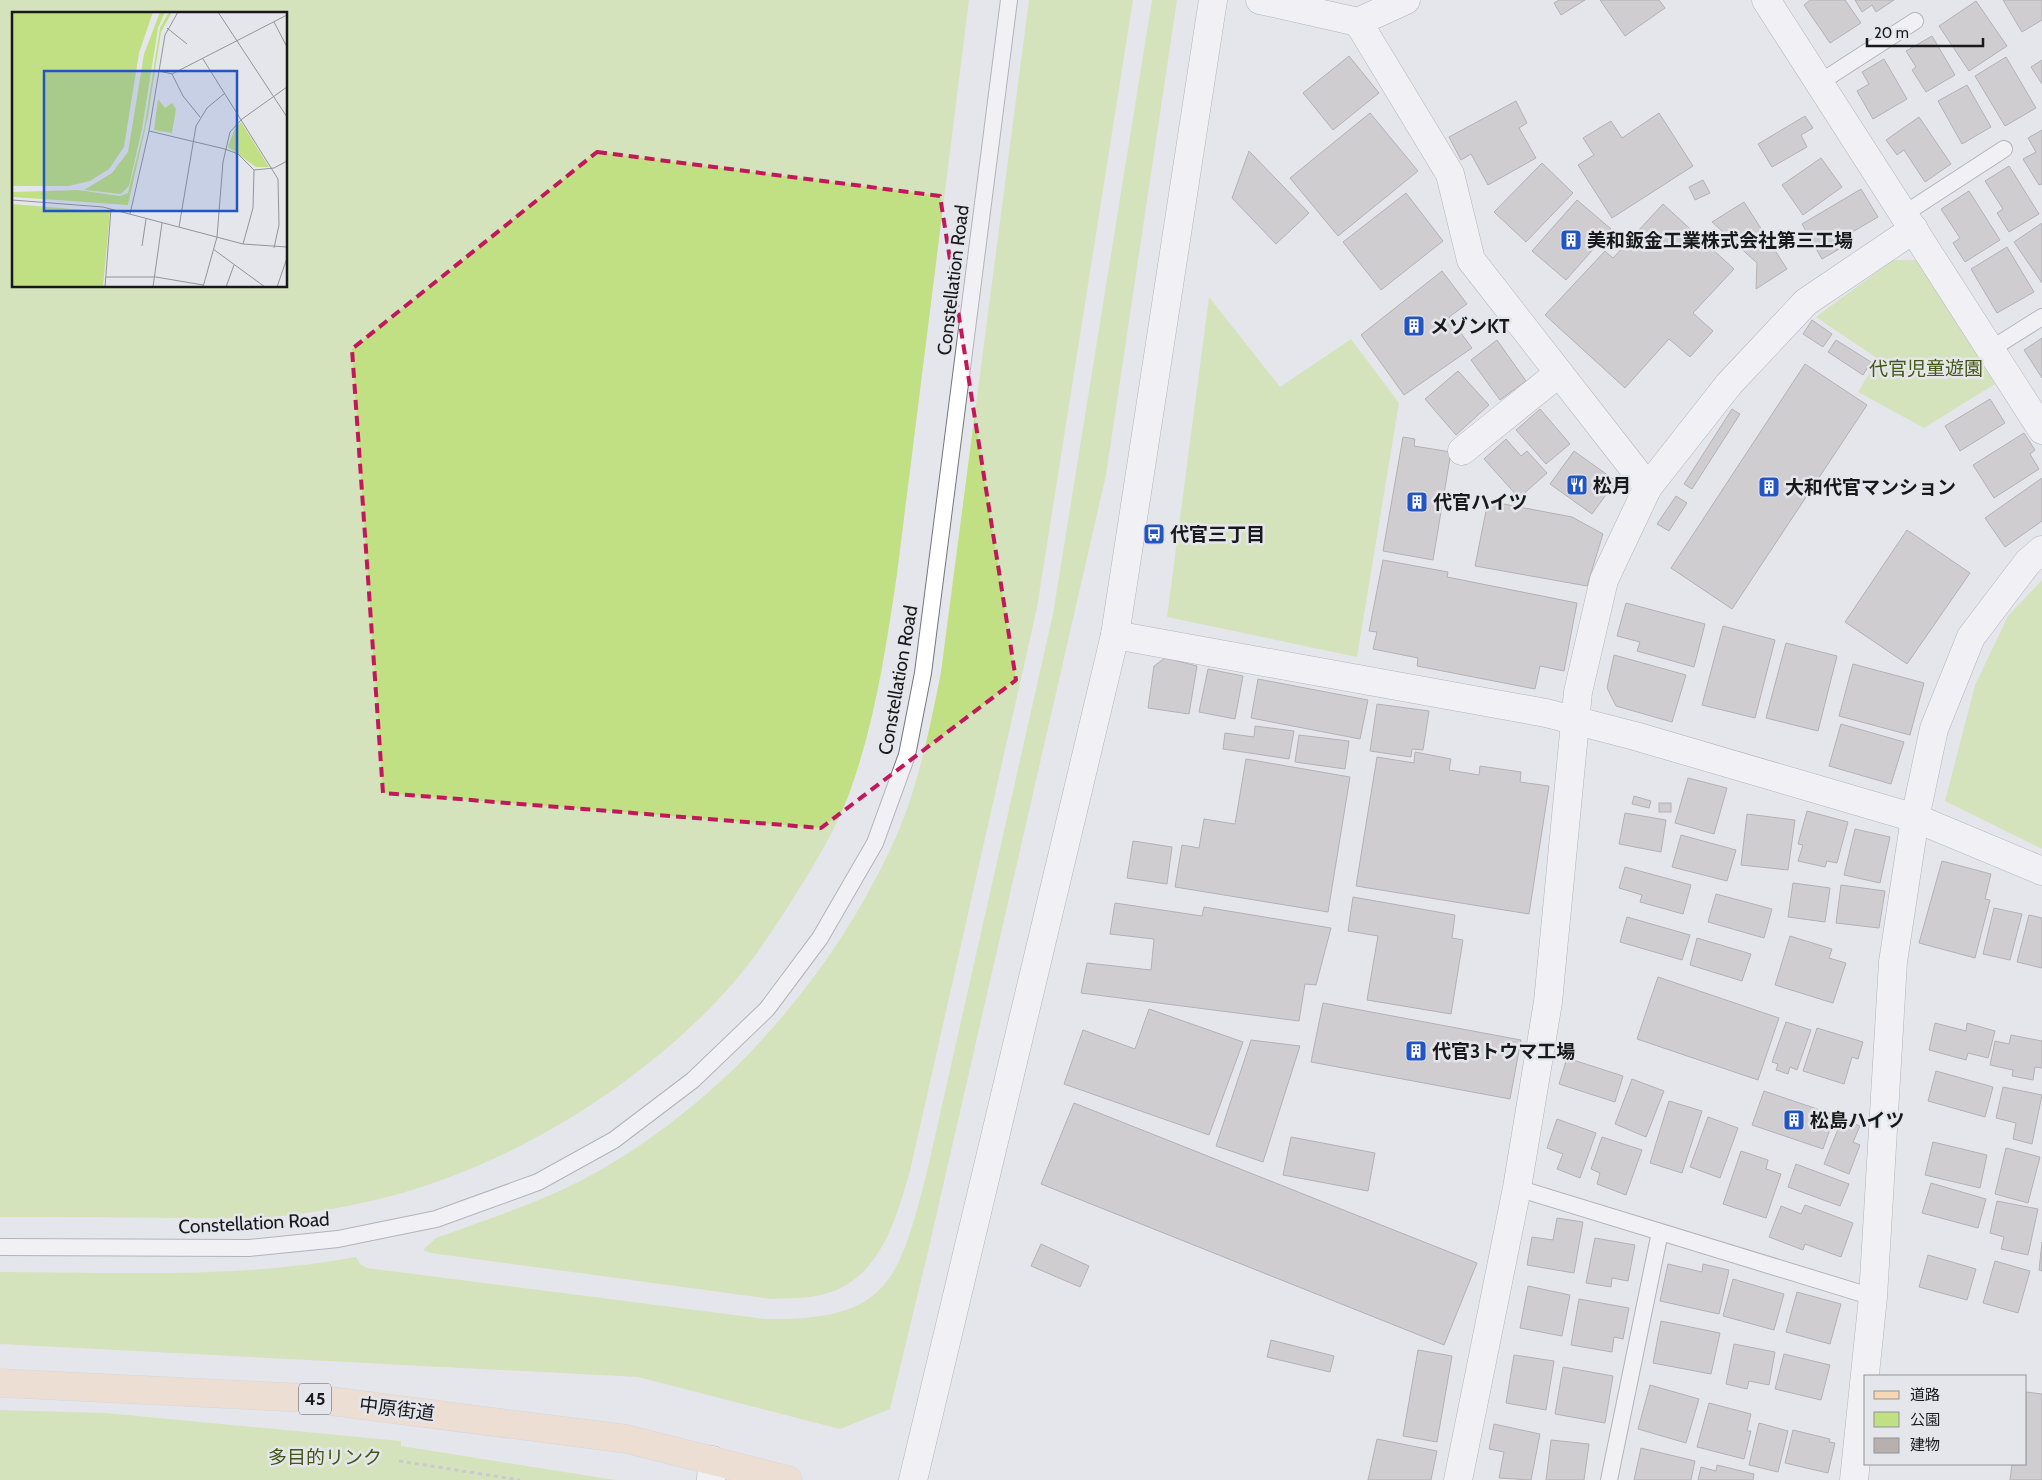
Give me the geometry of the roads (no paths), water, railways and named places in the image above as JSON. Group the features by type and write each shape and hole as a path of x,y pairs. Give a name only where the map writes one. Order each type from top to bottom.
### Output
{"main road":[{"name":"中原街道","path":"0,1383 307,1398 627,1439 712,1470 788,1480"}],"street":[{"path":"912,1480 1115,635 1213,0"},
{"path":"1260,0 1358,22 1406,0"},
{"path":"1766,0 1992,349 2042,430"},
{"path":"1358,22 1450,174 1471,260 1648,486"},
{"path":"1458,1480 1517,1188 1548,1002 1578,692 1604,580 1648,486 1729,384 1806,302 1909,222"},
{"path":"1462,451 1559,373"},
{"path":"1864,1375 1872,1297 1893,962 1915,818 1934,729 1971,637 2028,562 2042,550"},
{"path":"1115,635 1536,712 1635,736 1915,818 2042,870"},
{"path":"1854,1480 1864,1378"}],"lane":[{"name":"Constellation Road","path":"0,1247 249,1248 338,1239 436,1219 538,1182 614,1140 693,1080 767,1009 820,938 875,842 907,755 923,673 1009,0"},
{"path":"1819,83 1915,21"},
{"path":"1909,222 2004,149"},
{"path":"1992,349 2042,317"},
{"path":"1517,1188 1872,1297"},
{"path":"1609,1480 1660,1232"}],"place":[{"name":"美和鈑金工業株式会社第三工場","path":"1571,240"},
{"name":"メゾンKT","path":"1414,326"},
{"name":"松月","path":"1577,485"},
{"name":"大和代官マンション","path":"1769,487"},
{"name":"代官ハイツ","path":"1417,502"},
{"name":"代官三丁目","path":"1154,534"},
{"name":"代官3トウマ工場","path":"1416,1051"},
{"name":"松島ハイツ","path":"1794,1120"}],"park label":[{"name":"代官児童遊園","path":"1926,368"},
{"name":"多目的リンク","path":"325,1457"}]}
